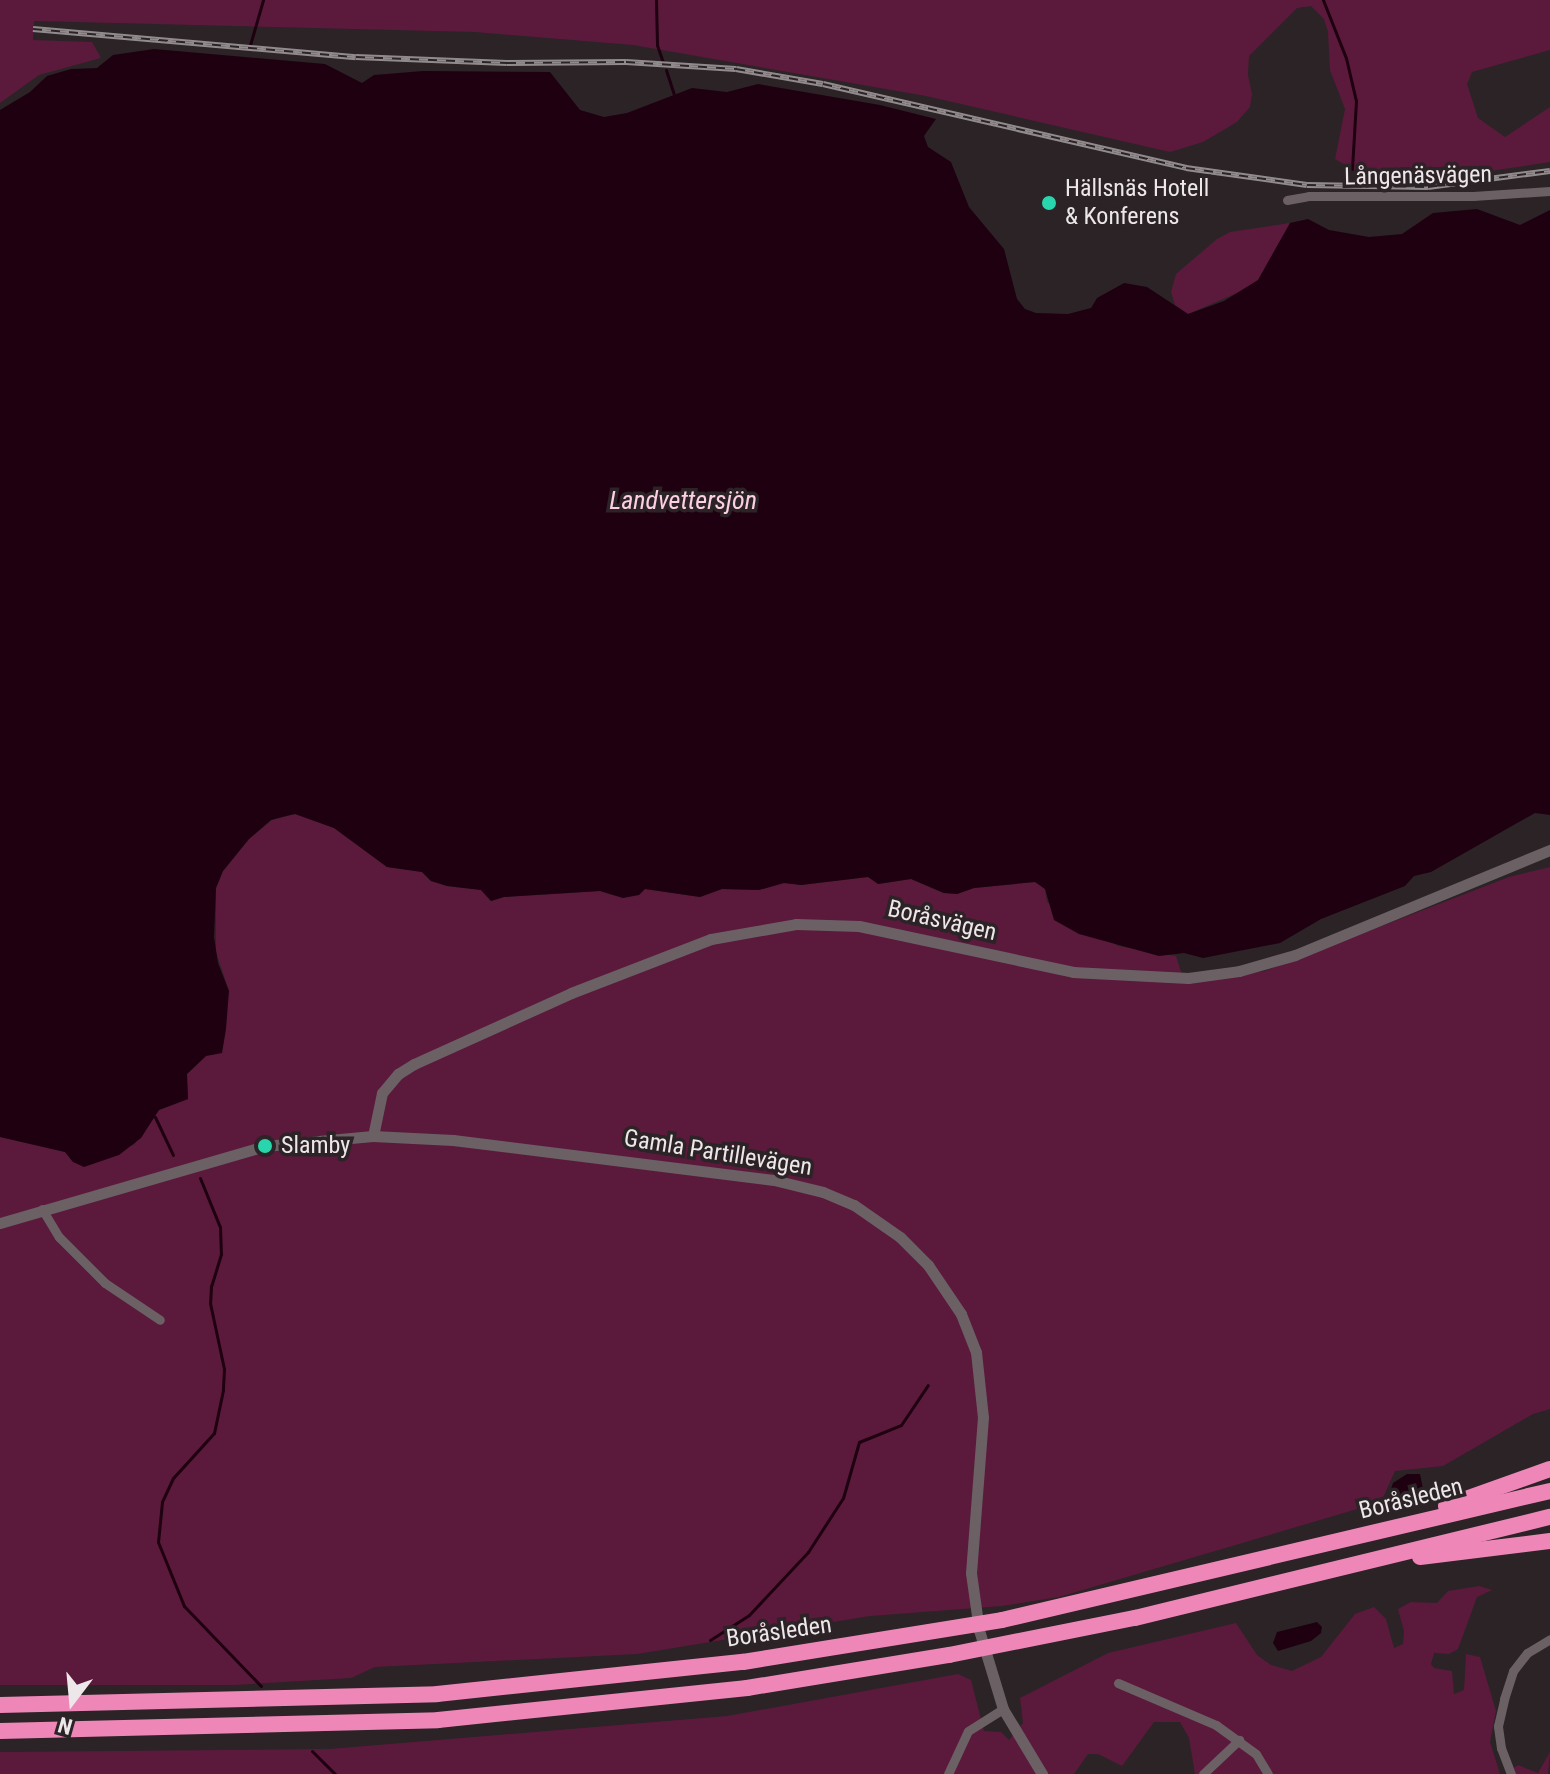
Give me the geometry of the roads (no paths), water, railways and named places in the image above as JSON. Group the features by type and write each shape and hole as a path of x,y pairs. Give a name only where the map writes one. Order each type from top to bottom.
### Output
{"highway":[{"path":"1359,1536 1550,1469"},
{"name":"Boråsleden","path":"0,1705 437,1694 743,1662 1002,1620 1550,1491"},
{"name":"Boråsleden","path":"0,1731 438,1720 747,1688 1006,1645 1550,1517"},
{"path":"1363,1562 1550,1541"}],"street":[{"name":"Långenäsvägen","path":"1287,200 1309,196 1473,196 1550,191"},
{"name":"Boråsvägen","path":"373,1136 382,1093 398,1074 414,1064 571,993 711,939 796,924 859,926 1073,972 1188,978 1239,971 1295,955 1550,850"},
{"name":"Gamla Partillevägen","path":"0,1223 265,1146 373,1136 453,1140 787,1183 854,1205 915,1250 940,1279 961,1314 979,1367 982,1424 971,1573 979,1630 1003,1709 1042,1774"},
{"path":"42,1209 59,1237 105,1283 160,1320"},
{"path":"1511,1774 1501,1748 1498,1726 1504,1699 1513,1671 1527,1653 1550,1639"},
{"path":"1118,1683 1200,1716 1256,1754 1268,1774"},
{"path":"948,1774 968,1731 1003,1709"},
{"path":"1203,1774 1239,1740"}],"water":[{"name":"Landvettersjön","path":"154,49 325,64 362,83 374,75 423,71 550,72 580,110 604,117 627,113 692,88 727,92 758,84 880,105 936,119 924,136 928,147 951,162 969,207 1004,249 1017,299 1025,309 1036,313 1068,314 1091,308 1097,298 1124,283 1147,287 1188,314 1224,301 1258,280 1290,223 1308,219 1329,230 1369,237 1402,234 1433,213 1477,209 1520,225 1550,210 1550,815 1535,813 1431,872 1414,876 1405,886 1321,919 1280,943 1203,958 1184,953 1159,956 1079,934 1054,920 1045,889 1035,882 974,888 957,894 944,893 911,879 878,884 868,877 801,885 784,883 759,890 722,889 700,897 645,889 639,895 623,898 600,891 504,897 491,901 481,890 447,886 431,881 422,872 387,867 334,828 295,814 271,820 249,839 223,871 216,888 214,937 218,963 229,991 226,1029 222,1053 206,1056 187,1074 188,1099 159,1110 141,1138 119,1155 84,1167 73,1162 65,1152 0,1137 0,110 30,92 47,76 71,69 97,68 113,55"},
{"path":"1407,1474 1420,1474 1423,1489 1394,1497 1390,1492 1393,1483"},
{"path":"1317,1622 1322,1627 1321,1633 1311,1641 1278,1651 1273,1643 1277,1632"}],"waterway":[{"path":"250,45 263,0"},
{"path":"656,0 657,45 663,62"},
{"path":"1323,0 1346,58 1356,101 1352,169"},
{"path":"666,70 674,94"},
{"path":"155,1117 173,1155"},
{"path":"200,1178 220,1227 221,1254 211,1286 210,1303 224,1369 223,1390 214,1433 173,1478 162,1502 158,1542 184,1606 261,1686"},
{"path":"710,1640 749,1615 808,1552 843,1498 859,1442 901,1425 928,1385"},
{"path":"312,1751 335,1774"}],"railway":[{"path":"33,29 356,57 507,63 626,62 736,69 823,84 1186,168 1307,185 1428,187 1550,171"}],"place":[{"name":"Hällsnäs Hotell & Konferens","path":"1049,203"},
{"name":"Slamby","path":"265,1146"}]}
